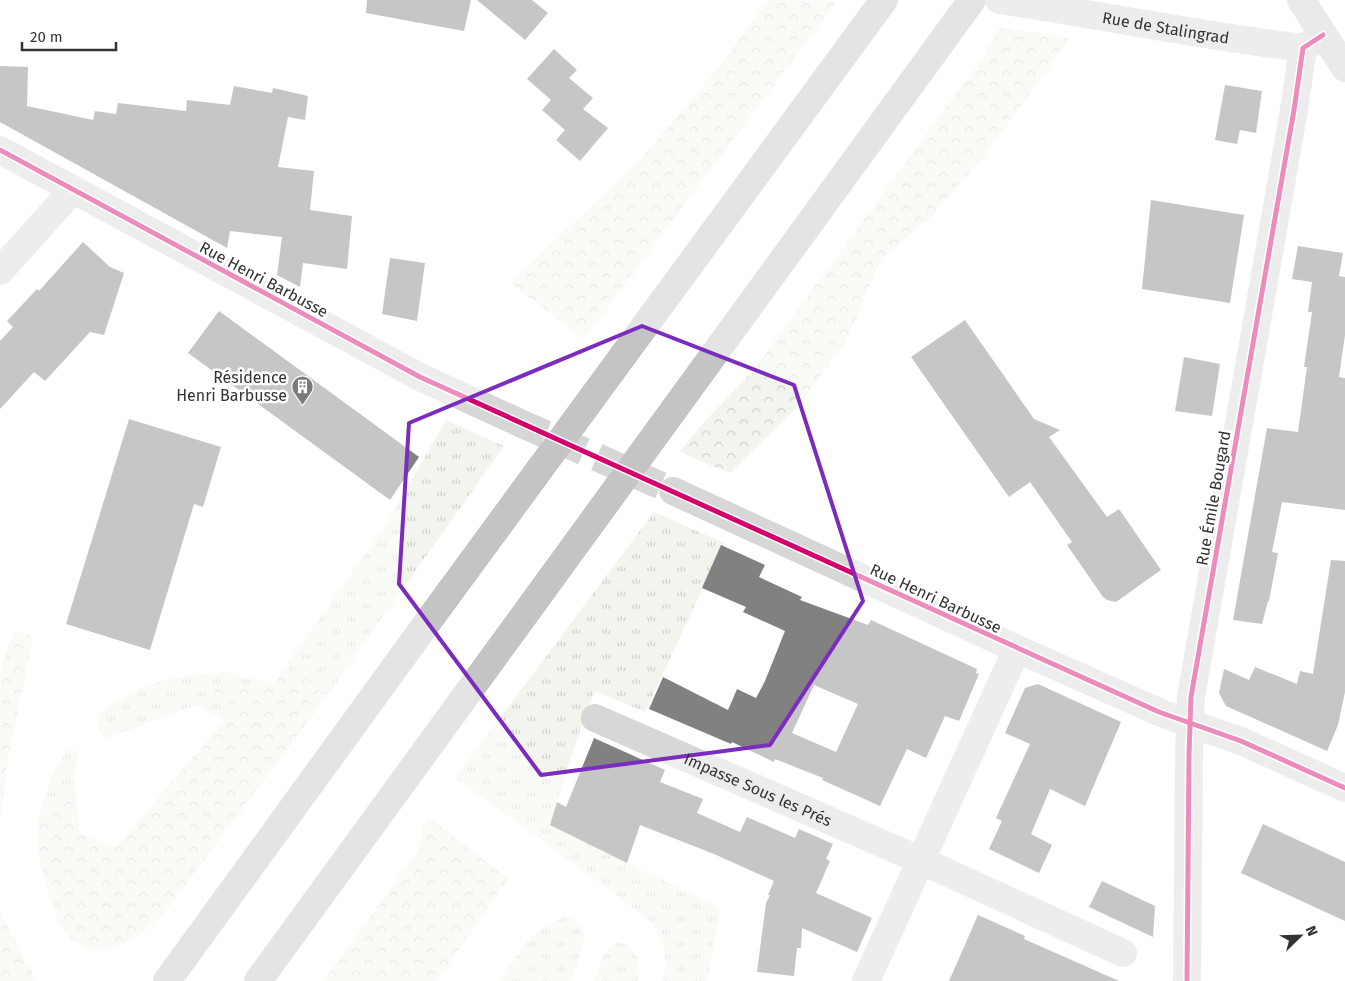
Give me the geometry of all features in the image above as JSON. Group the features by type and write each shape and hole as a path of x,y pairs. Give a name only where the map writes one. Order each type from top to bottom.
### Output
{"highway":[{"path":"167,981 884,0"},
{"path":"258,981 972,0"}],"main road":[{"path":"1301,0 1313,42 1345,68"}],"street":[{"name":"Rue de Stalingrad","path":"999,0 1251,42 1313,42"},
{"name":"Rue Émile Bougard","path":"1187,981 1191,697 1294,110 1313,42"},
{"name":"Rue Henri Barbusse","path":"0,150 420,377 520,423"},
{"path":"0,271 73,190"},
{"name":"Rue Henri Barbusse","path":"673,491 1159,712 1241,741 1345,788"},
{"path":"866,981 1017,649"},
{"name":"Impasse Sous les Prés","path":"595,718 920,860 1123,953"}],"highlighted area":[{"path":"642,326 794,385 863,601 770,745 541,775 399,584 409,423"}],"green space":[{"path":"768,0 837,1 584,339 510,283 639,161 720,66"},
{"path":"999,27 1070,38 982,159 928,220 881,259 846,342 796,408 730,473 680,451 705,421 754,370 985,54"},
{"path":"446,420 504,446 327,696 286,666 387,523"},
{"path":"654,512 724,543 645,712 595,691 577,738 550,825 721,909 707,981 663,981 664,948 662,941 648,919 455,778"},
{"path":"14,630 33,637 8,759 0,821 0,671"},
{"path":"286,666 327,696 165,912 140,935 119,947 87,949 72,940 58,922 40,866 38,820 75,778 80,834 115,848 225,720 214,689 275,685"},
{"path":"226,672 275,685 214,689 226,720 195,705 105,739 98,728 99,715 128,694 174,678"},
{"path":"68,750 78,751 75,778 38,820 51,777"},
{"path":"429,817 508,879 437,981 323,981 420,848 422,830"},
{"path":"0,908 1,914 37,981 0,981"},
{"path":"566,917 576,921 584,934 573,978 570,981 499,981 535,935 544,927"},
{"path":"616,942 629,947 636,955 639,967 638,981 594,981 605,954"}],"building":[{"path":"367,0 471,0 464,31 366,13"},
{"path":"477,0 532,0 548,13 525,40"},
{"path":"554,49 577,70 569,78 593,98 583,109 608,128 580,161 556,140 565,130 542,110 551,100 527,79"},
{"path":"0,66 28,67 27,106 93,120 95,111 116,114 118,103 186,111 187,100 230,105 234,86 272,93 273,88 308,96 305,120 288,117 278,167 314,171 310,210 352,216 347,269 303,263 300,287 277,275 282,237 230,231 227,248 0,122"},
{"path":"1225,85 1262,91 1256,133 1240,130 1237,144 1215,140"},
{"path":"1151,200 1244,215 1230,303 1142,289"},
{"path":"83,242 110,267 124,273 104,335 90,332 45,381 34,372 0,409 0,341 13,327 7,321 37,289 39,291"},
{"path":"1298,246 1343,253 1339,276 1345,277 1345,335 1339,377 1345,378 1345,510 1282,502 1272,552 1278,553 1269,601 1262,624 1233,620 1267,428 1298,432 1307,367 1304,367 1312,312 1308,312 1312,282 1292,279"},
{"path":"390,258 425,263 417,321 382,314"},
{"name":"Résidence Henri Barbusse","path":"219,311 419,457 390,500 188,353"},
{"path":"965,320 1034,419 1060,430 1049,437 1107,517 1119,509 1161,570 1116,602 1103,597 1067,545 1072,542 1030,482 1009,497 911,357"},
{"path":"1184,357 1220,364 1212,416 1175,411"},
{"path":"129,419 221,447 203,507 194,504 150,650 66,624"},
{"path":"721,545 765,565 759,577 802,597 800,600 868,625 871,620 977,669 976,673 979,674 959,721 945,716 926,758 907,749 880,806 822,780 823,778 775,759 774,762 732,742 731,744 649,709 663,677 728,710 737,689 756,698 765,681 785,631 743,612 746,607 702,588","holes":["814,685 858,704 836,752 792,733"]},
{"path":"1331,560 1345,561 1345,692 1338,725 1327,751 1226,706 1219,693 1224,669 1249,680 1255,667 1297,684 1300,671 1313,674"},
{"path":"1038,684 1121,722 1085,806 1050,789 1031,834 1052,845 1039,873 989,849 1002,821 996,818 1030,744 1005,733 1025,688"},
{"path":"594,738 665,770 660,782 703,799 697,813 740,832 747,817 795,838 799,829 833,844 826,859 830,861 816,893 872,918 857,952 802,928 801,948 797,948 794,976 757,972 766,903 774,881 714,854 640,825 627,863 550,825 557,802 566,807"},
{"path":"1263,824 1345,862 1345,921 1241,873"},
{"path":"1102,881 1155,906 1153,937 1089,907"},
{"path":"978,915 1025,936 1024,939 1119,981 949,981"}],"tunnel":[{"path":"520,423 673,491"}],"cycle path":[{"path":"1187,981 1191,697 1294,110 1303,48 1323,35"},
{"path":"0,150 420,377 1159,712 1241,741 1345,788"}],"place":[{"name":"Résidence Henri Barbusse","path":"303,405"}]}
